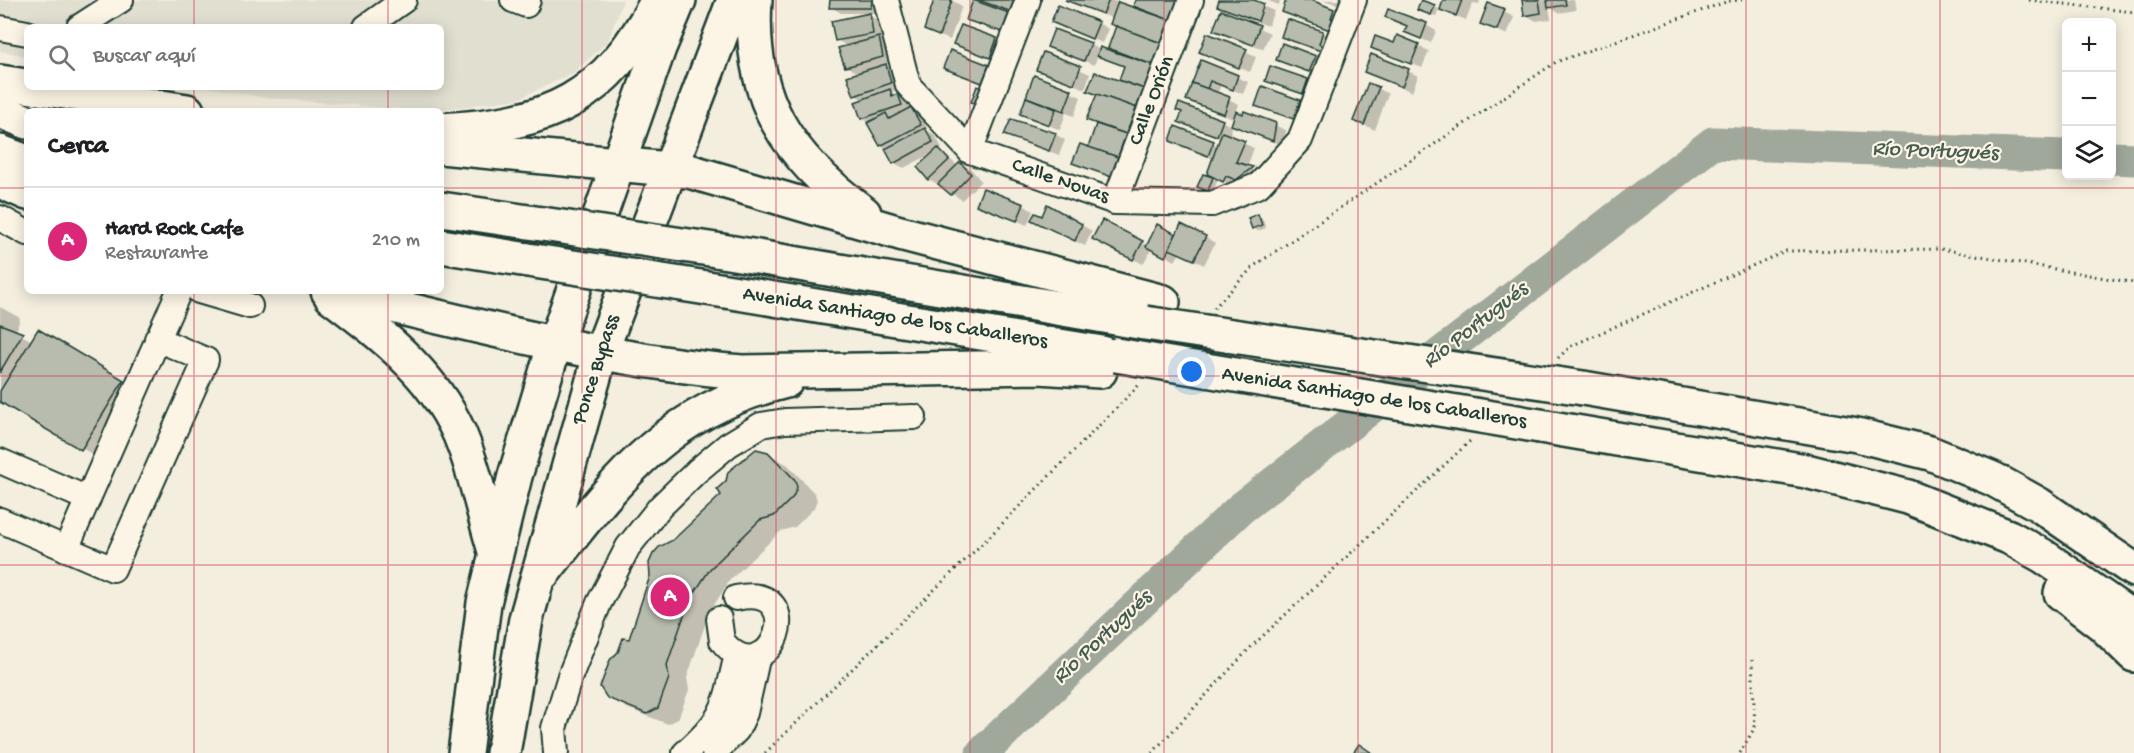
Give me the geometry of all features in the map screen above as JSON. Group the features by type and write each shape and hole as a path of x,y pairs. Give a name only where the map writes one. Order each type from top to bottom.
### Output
{"highway":[{"path":"444,130 518,122 573,100 608,72 628,51 658,0"},
{"path":"465,753 472,680 495,551 555,343 679,0"},
{"name":"Ponce Bypass","path":"503,753 525,619 601,352 734,0"},
{"path":"755,0 753,26 756,54 768,102 778,124 810,167 836,193 879,225"},
{"path":"0,82 24,86"},
{"path":"52,90 168,108"},
{"path":"0,111 24,122"},
{"path":"444,147 689,171 879,225 1154,313"},
{"path":"0,152 24,161"},
{"path":"0,181 24,192"},
{"name":"Avenida Santiago de los Caballeros","path":"444,209 1154,313 1234,336 1583,388 1897,444 1976,471 2038,504 2134,570"},
{"name":"Avenida Santiago de los Caballeros","path":"444,246 707,288 1108,363 1164,365 1806,471 1908,497 1974,522 2043,556 2134,619"},
{"path":"331,294 384,336 405,356 450,414 464,445 495,551"},
{"path":"340,294 555,343 710,369 837,371 1039,367 1108,363"},
{"path":"535,584 604,495 641,456 675,429 747,392 837,371"},
{"path":"2038,504 2101,529 2134,546"},
{"path":"1974,522 2006,552 2103,625 2134,655"}],"street":[{"path":"84,24 121,0"},
{"path":"370,24 404,0"},
{"path":"513,0 526,5 528,0"},
{"name":"Calle Novas","path":"886,0 908,85 970,151 1115,202 1212,204 1259,185 1300,140 1354,0"},
{"path":"970,151 1028,0"},
{"name":"Calle Orión","path":"1115,202 1191,0"},
{"path":"0,28 24,32"},
{"path":"0,218 24,231"},
{"path":"66,549 178,294"},
{"path":"209,294 250,306"},
{"path":"0,520 113,569 206,360 156,339"},
{"path":"556,753 554,728 570,676 599,603 628,547 660,507 697,471 728,445 761,425 785,421 914,417"},
{"path":"0,461 87,499"},
{"path":"685,753 708,733 723,712 748,655 774,644 779,626 778,616 773,608 758,597 736,598"},
{"path":"719,619 722,641 748,655"},
{"path":"714,753 737,730 746,713 748,655"}],"path":[{"path":"2029,0 2134,12"},
{"path":"1740,753 1755,727 1752,660"}],"shaded area":[{"path":"0,0 623,0 608,41 573,73 518,99 444,109 393,108 268,98 223,90 444,90 444,24 24,24 24,55 0,51"}],"building":[{"path":"830,0 872,0 871,8 829,8"},
{"path":"934,0 952,0 939,36 924,30"},
{"path":"973,0 1009,13 1002,32 966,20"},
{"path":"978,0 1011,0 1019,4 1015,13"},
{"path":"1065,0 1109,0 1103,14"},
{"path":"1136,0 1178,0 1170,20 1133,6"},
{"path":"1219,0 1254,0 1264,4 1258,21 1217,6"},
{"path":"1286,0 1311,0 1334,9 1331,18 1335,19 1330,30 1282,12"},
{"path":"1421,0 1435,5 1431,15 1417,10"},
{"path":"1443,0 1462,0 1456,16 1440,10"},
{"path":"1522,0 1539,0 1541,13 1524,16"},
{"path":"1547,0 1565,0 1566,5 1548,8"},
{"path":"1118,2 1170,20 1161,43 1110,24"},
{"path":"1488,3 1505,9 1497,30 1480,24"},
{"path":"1058,5 1099,22 1092,39 1051,22"},
{"path":"1388,9 1427,23 1421,39 1404,32 1407,26 1385,17"},
{"path":"1221,10 1260,25 1253,45 1213,30"},
{"path":"870,13 873,34 835,41 831,21"},
{"path":"1287,19 1323,31 1319,44 1323,46 1321,51 1281,37"},
{"path":"961,25 997,38 990,58 953,44"},
{"path":"1116,26 1161,43 1153,65 1108,48"},
{"path":"1054,29 1091,43 1084,61 1047,47"},
{"path":"1207,33 1247,49 1239,68 1199,52"},
{"path":"1397,35 1419,44 1411,64 1371,48 1375,36 1394,43"},
{"path":"879,37 883,57 845,67 838,48"},
{"path":"1282,43 1316,56 1309,72 1276,60"},
{"path":"1100,47 1153,65 1144,89 1119,80 1124,66 1097,56"},
{"path":"950,50 989,65 982,83 943,68"},
{"path":"1043,52 1081,66 1074,84 1036,70"},
{"path":"1371,54 1409,69 1402,87 1364,72"},
{"path":"1201,60 1238,75 1233,90 1210,81 1207,89 1192,83"},
{"path":"886,64 891,83 854,96 847,76"},
{"path":"1270,66 1308,79 1303,94 1265,81"},
{"path":"1095,72 1144,89 1137,108 1087,91"},
{"path":"1034,75 1072,90 1064,111 1026,97"},
{"path":"1192,83 1230,97 1224,114 1186,100"},
{"path":"1368,83 1379,87 1364,125 1353,121"},
{"path":"977,86 988,91 981,106 971,102"},
{"path":"1262,86 1300,100 1294,119 1255,106"},
{"path":"890,89 892,96 898,94 902,105 861,119 855,102"},
{"path":"1097,94 1137,108 1126,134 1086,120"},
{"path":"1026,97 1056,109 1049,125 1020,114"},
{"path":"1179,103 1223,120 1217,136 1178,122 1182,112 1176,110"},
{"path":"911,107 921,125 880,146 867,123 886,113 889,119"},
{"path":"1236,111 1243,114 1244,111 1276,123 1273,141 1231,125"},
{"path":"1011,119 1056,133 1049,151 1004,135"},
{"path":"1096,124 1126,134 1118,157 1088,148"},
{"path":"1175,126 1214,141 1208,156 1170,141"},
{"path":"925,128 933,142 893,164 885,149"},
{"path":"1222,132 1245,141 1236,162 1253,167 1236,180 1226,176 1223,182 1207,174"},
{"path":"1080,144 1118,157 1112,177 1072,163"},
{"path":"938,148 949,160 928,180 917,167"},
{"path":"960,162 971,174 951,195 938,184"},
{"path":"1203,174 1213,177 1208,191 1197,187"},
{"path":"983,188 1024,204 1017,221 976,205"},
{"path":"1047,204 1082,224 1075,241 1031,220 1035,213 1042,216"},
{"path":"1258,214 1262,225 1252,229 1248,218"},
{"path":"1102,220 1143,241 1133,260 1092,239"},
{"path":"1157,224 1176,234 1165,257 1146,247"},
{"path":"1181,224 1206,236 1194,260 1169,249"},
{"path":"0,324 23,333 0,372"},
{"path":"38,329 124,380 81,450 0,402 0,391"},
{"path":"756,449 768,452 795,480 797,487 793,497 774,516 760,520 710,569 689,601 667,665 669,678 658,708 647,714 607,698 600,687 610,660 618,652 623,638 629,639 650,576 649,563 653,554 659,547 673,540 721,495 717,489 726,481 728,472"},
{"path":"1359,744 1372,753 1353,753"}],"waterway":[{"name":"Río Portugués","path":"982,753 1240,509 1713,143 2062,156"},
{"name":"Río Portugués","path":"2116,158 2134,159"}],"place":[{"name":"Hard Rock Cafe","path":"670,597"}]}
